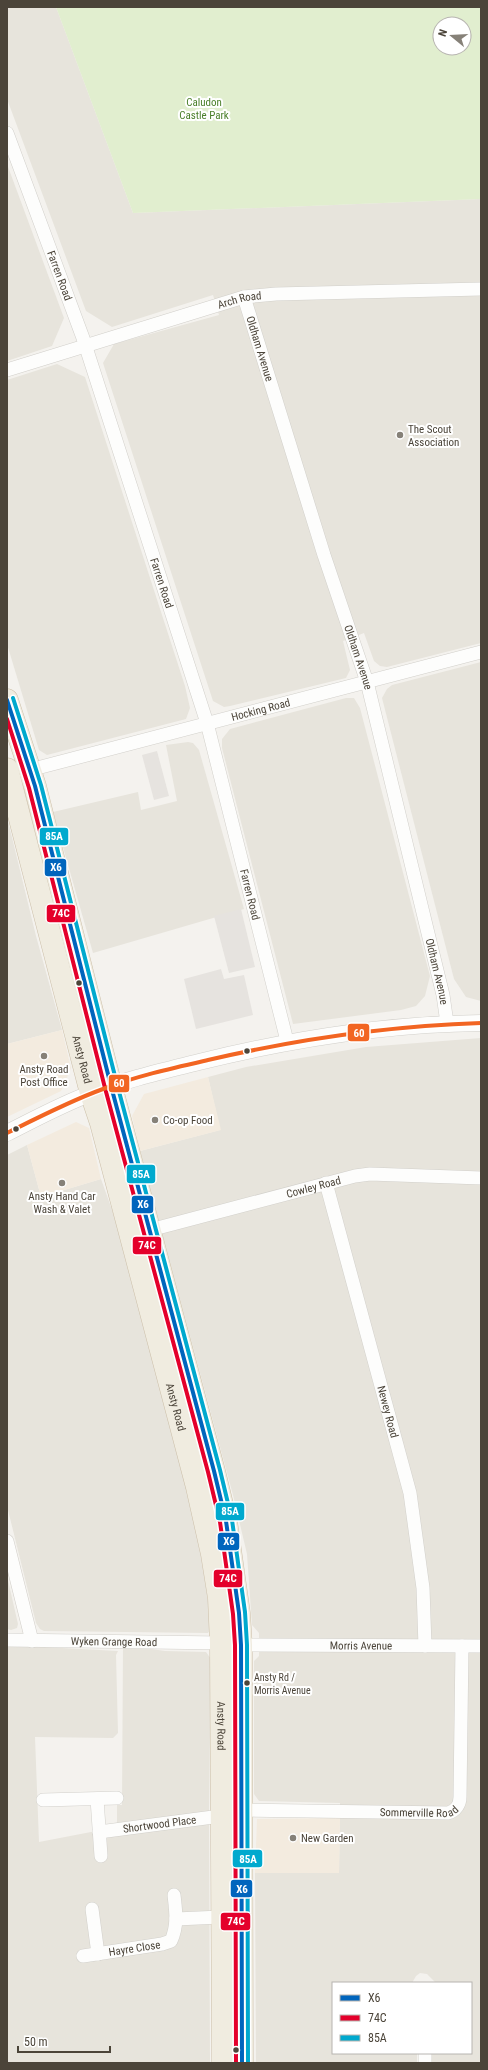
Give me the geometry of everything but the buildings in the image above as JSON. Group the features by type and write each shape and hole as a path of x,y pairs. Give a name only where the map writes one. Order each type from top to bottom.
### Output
{"highway":[{"name":"Ansty Road","path":"7,700 36,768 101,1089 102,1127 197,1487 219,1598 231,1644 242,1810 242,2063"},
{"path":"8,772 36,768"},
{"name":"Ansty Road","path":"8,772 101,1089 150,1230 226,1521 239,1613 231,1644 221,1816 223,2063"}],"street":[{"name":"Farren Road","path":"7,133 85,346 207,723 287,1042"},
{"name":"Arch Road","path":"7,370 244,297 276,294 481,289"},
{"name":"Oldham Avenue","path":"244,297 324,555 367,682 443,995 447,1023"},
{"name":"Hocking Road","path":"36,768 481,652"},
{"path":"7,1133 69,1102 136,1077 287,1042 379,1029 447,1023 481,1023"},
{"name":"Cowley Road","path":"150,1230 355,1176 370,1174 481,1178"},
{"name":"Newey Road","path":"326,1183 410,1493 423,1588 425,1646"},
{"path":"7,1541 32,1641"},
{"name":"Wyken Grange Road","path":"7,1640 231,1644"},
{"name":"Morris Avenue","path":"231,1644 481,1646"},
{"name":"Sommerville Road","path":"242,1810 448,1813 454,1810 460,1800 462,1646"},
{"path":"43,1800 117,1798"},
{"path":"97,1799 101,1856"},
{"name":"Shortwood Place","path":"99,1832 221,1816"},
{"name":"Hayre Close","path":"83,1956 162,1944 171,1941 176,1930 174,1895"},
{"name":"Hayre Close","path":"92,1909 98,1954"},
{"path":"176,1919 221,1917"}],"shaded area":[{"path":"7,7 56,7 133,213 481,199 481,643 387,667 380,666 374,661 364,633 343,641 350,670 346,678 230,706 224,707 213,701 103,363 114,344 219,315 213,295 112,327 86,311 7,99"},
{"path":"7,164 64,318 52,346 7,361"},
{"path":"57,364 85,377 185,686 190,708 186,719 47,755 39,750 7,644 7,380"},
{"path":"481,662 481,1001 466,997 454,979 382,698 387,689 392,685"},
{"path":"346,698 354,698 360,708 430,976 425,996 416,1006 401,1010 293,1024 222,748 222,739 230,729"},
{"path":"188,742 193,743 199,750 244,909 93,953 53,812 138,792 141,810 177,801 166,745"},
{"path":"157,751 169,796 154,800 142,755"},
{"path":"7,817 36,936 62,1030 7,1044"},
{"path":"241,909 255,967 229,973 214,916"},
{"path":"221,969 224,979 244,975 253,1015 196,1029 184,979"},
{"path":"62,1030 71,1068 61,1091 7,1117 7,1044"},
{"path":"481,1038 481,2063 430,2063 430,2054 472,2054 472,1982 435,1982 427,1974 420,1973 413,1982 332,1982 332,2054 417,2054 417,2063 256,2063 255,1873 339,1873 340,1803 259,1801 254,1794 254,1661 259,1656 259,1633 252,1625 247,1554 233,1495 140,1151 220,1130 208,1077 246,1067 366,1047"},
{"path":"208,1077 221,1130 140,1151 132,1116 144,1094"},
{"path":"76,1122 89,1128 101,1179 41,1197 27,1145"},
{"path":"27,1145 41,1197 101,1179 116,1221 175,1441 199,1541 208,1600 210,1630 208,1633 44,1631 40,1629 36,1623 7,1506 7,1155"},
{"path":"7,1576 18,1624 17,1628 11,1630 7,1629"},
{"path":"7,1645 118,1651 116,1655 118,1733 113,1738 35,1737 39,1842 117,1827 117,1805 122,1805 123,1645 165,1651 206,1652 211,1659 209,1814 210,2063 7,2063"},
{"path":"340,1818 339,1873 255,1873 257,1819"}],"green space":[{"name":"Caludon Castle Park","path":"56,7 481,7 481,199 133,213"}],"transit line":[{"name":"85A","path":"13,698 41,785 117,1084 232,1520 245,1612 247,1645 248,2063"},
{"name":"X6","path":"7,700 35,786 111,1086 226,1521 239,1613 241,1645 242,2063"},
{"name":"74C","path":"7,719 29,788 105,1088 208,1472 220,1522 233,1614 235,1645 236,2063"},
{"name":"60","path":"7,1133 55,1110 116,1084 182,1066 276,1046 378,1030 481,1023"}],"place":[{"name":"The Scout Association","path":"400,435"},
{"name":"Ansty Road Post Office","path":"44,1056"},
{"name":"Co-op Food","path":"155,1120"},
{"name":"Ansty Hand Car Wash & Valet","path":"62,1183"},
{"name":"Ansty Rd / Morris Avenue","path":"247,1683"},
{"name":"New Garden","path":"293,1838"}]}
